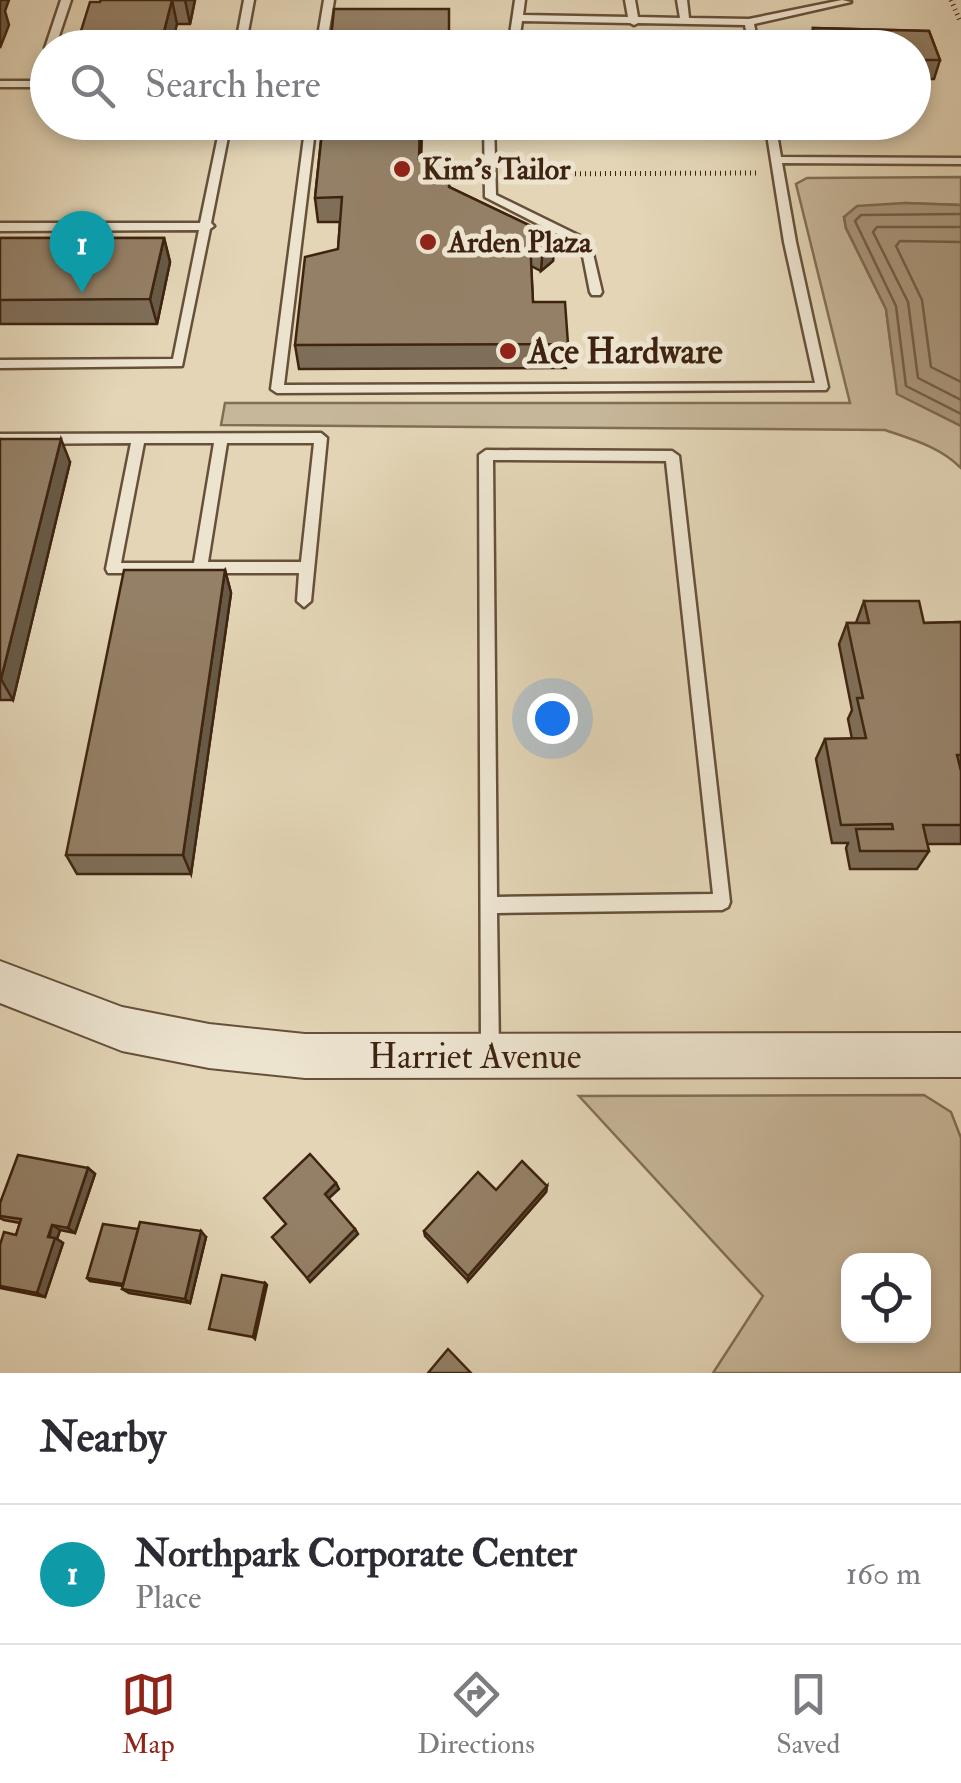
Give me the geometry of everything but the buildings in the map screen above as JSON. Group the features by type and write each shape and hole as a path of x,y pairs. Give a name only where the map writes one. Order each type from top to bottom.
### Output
{"street":[{"name":"Harriet Avenue","path":"0,982 122,1029 209,1046 305,1056 961,1055"}],"lane":[{"path":"56,30 66,0"},
{"path":"243,30 249,0"},
{"path":"324,30 328,0"},
{"path":"516,30 520,0"},
{"path":"630,0 634,22"},
{"path":"682,0 685,22"},
{"path":"518,18 749,22 846,2"},
{"path":"749,22 751,30"},
{"path":"0,84 30,84"},
{"path":"0,364 178,363 223,140"},
{"path":"309,140 277,388 822,387 780,194 774,140"},
{"path":"489,140 491,196 586,244 596,292"},
{"path":"779,160 961,161"},
{"path":"0,227 208,226"},
{"path":"0,438 321,438 304,602"},
{"path":"139,438 112,569 307,567"},
{"path":"200,568 221,438"},
{"path":"489,904 722,902 672,456 486,455 490,1056"}],"path":[{"path":"951,0 961,22"},
{"path":"510,186 509,174 758,173"}],"shaded area":[{"path":"961,177 961,205 905,203 844,217 886,309 893,363 946,417 961,426 961,468 935,449 885,430 221,425 225,403 850,403 796,184 807,178"},
{"path":"924,1095 951,1112 961,1138 961,1373 713,1373 763,1296 579,1096"}],"water":[{"path":"961,205 961,426 897,394 886,309 846,228 844,217 857,206"}],"place":[{"name":"Kim's Tailor","path":"402,169"},
{"name":"Arden Plaza","path":"428,242"},
{"name":"Northpark Corporate Center","path":"82,293"},
{"name":"Ace Hardware","path":"508,351"}]}
